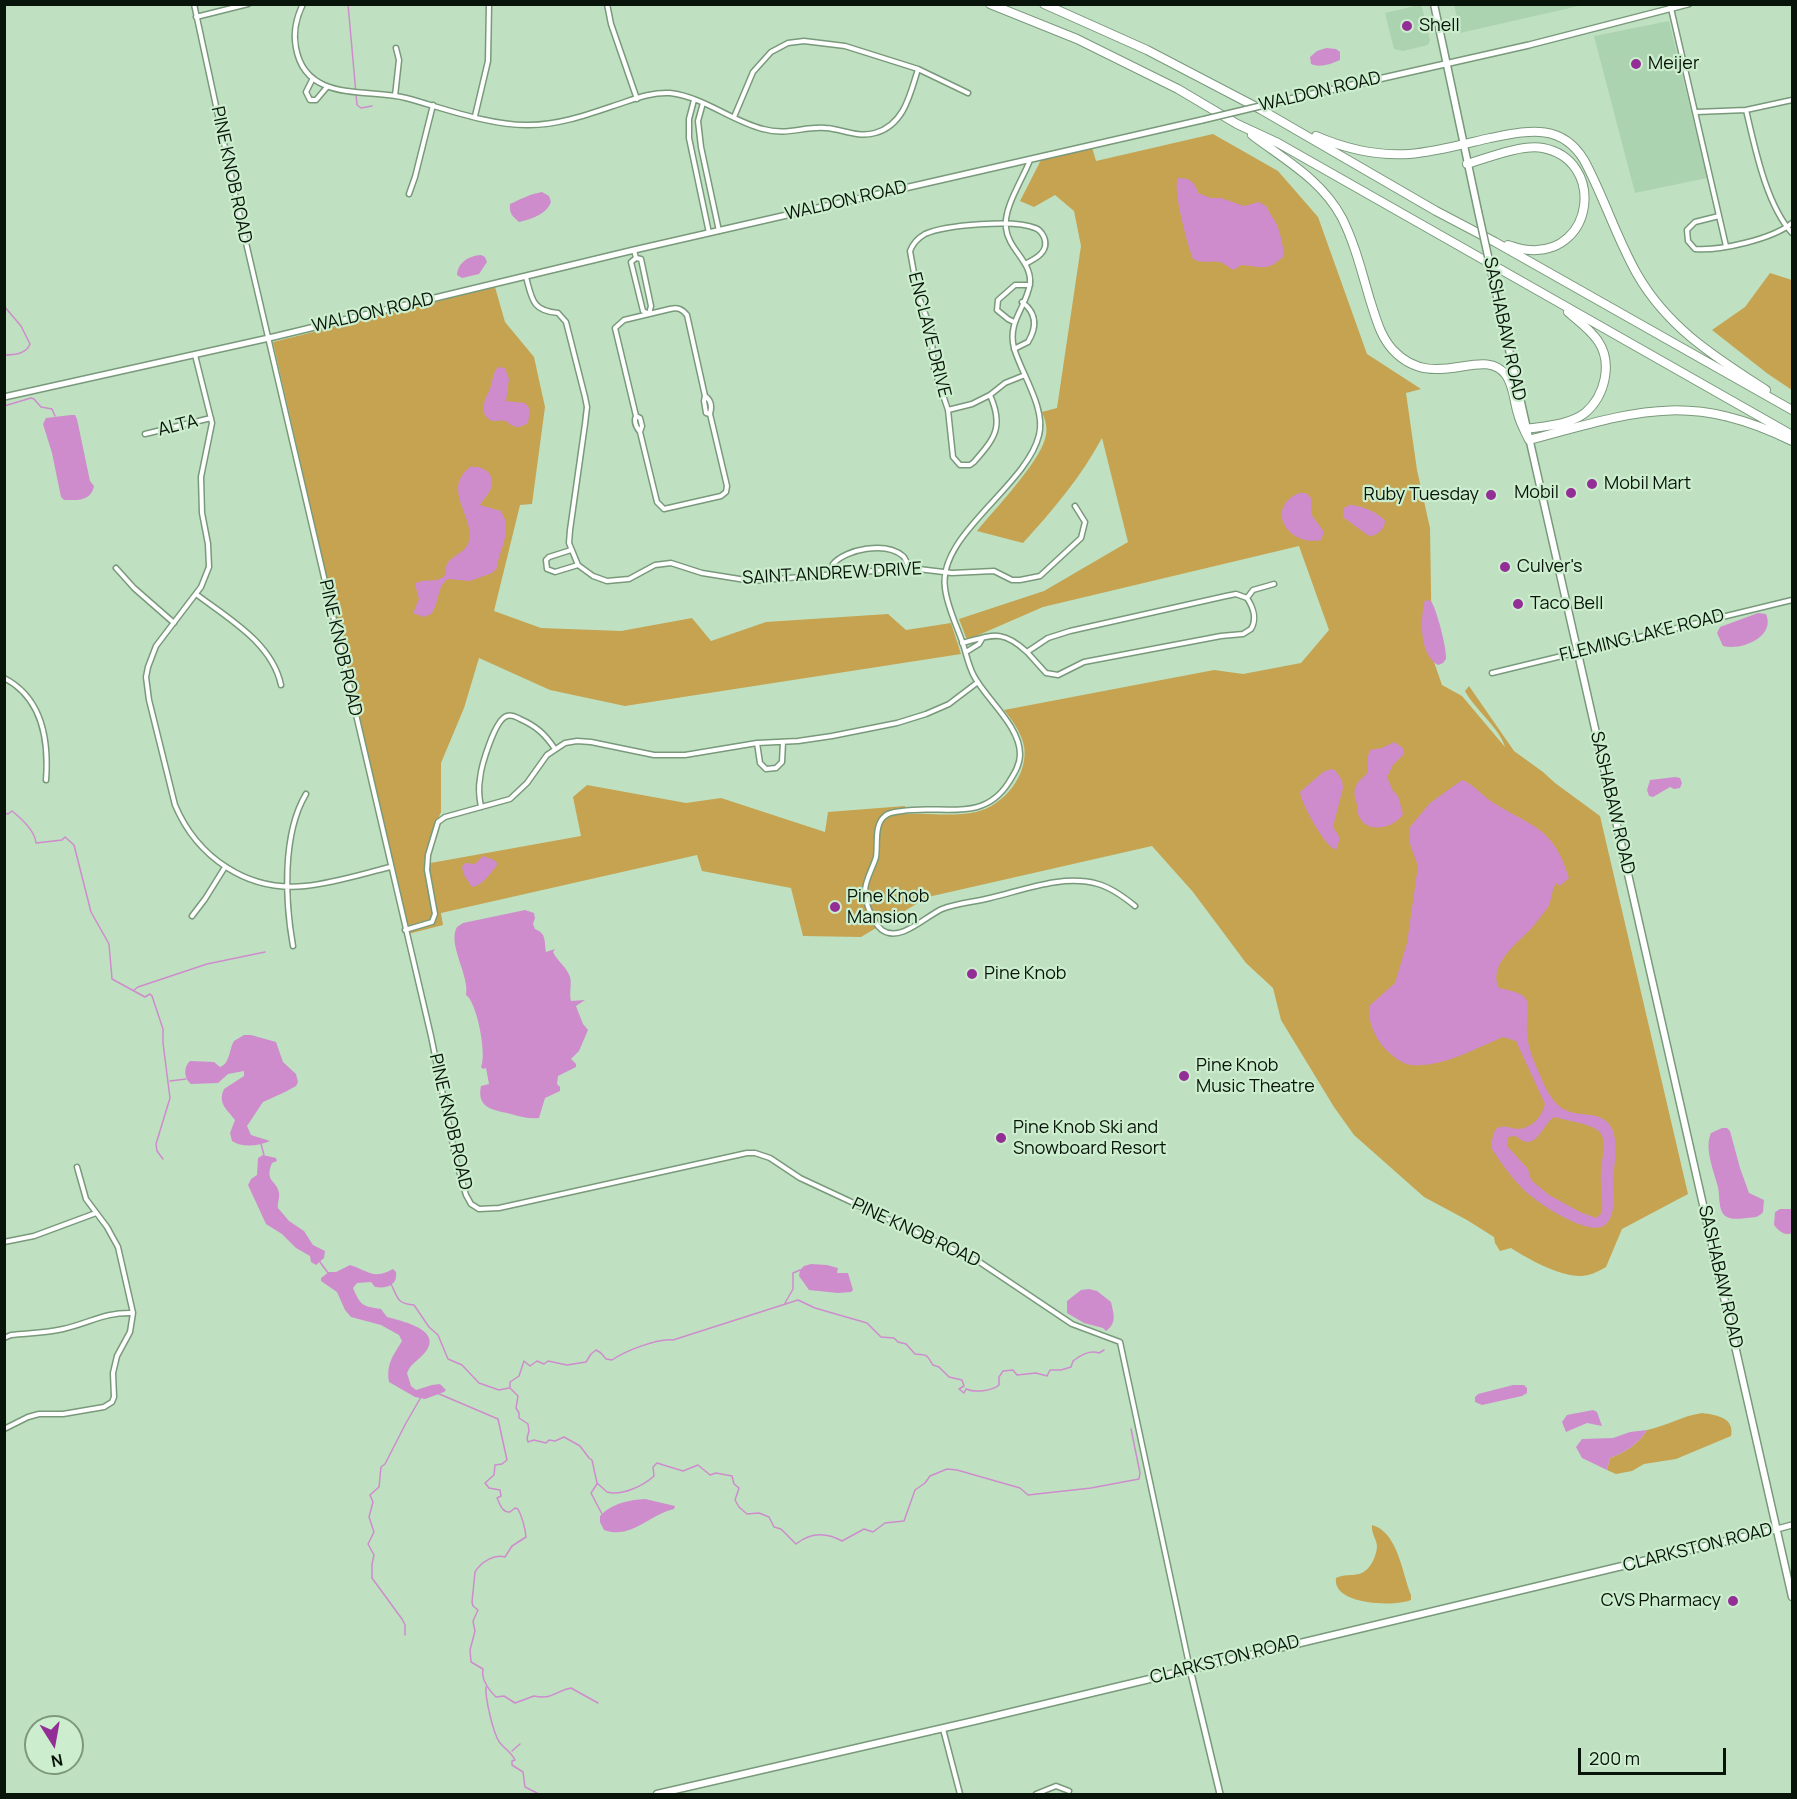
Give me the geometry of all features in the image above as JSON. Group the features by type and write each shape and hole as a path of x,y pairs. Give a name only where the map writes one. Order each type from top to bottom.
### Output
{"highway":[{"path":"990,4 1077,39 1178,89 1238,124 1278,143 1792,435"},
{"path":"1044,4 1147,50 1312,135 1355,150 1412,154 1529,130 1547,132 1569,143 1584,160 1630,260 1644,286 1660,308 1702,348 1774,395 1789,408"},
{"path":"1267,113 1426,206 1495,242 1789,408"},
{"path":"1238,124 1310,178 1337,210 1354,248 1379,326 1392,349 1409,363 1431,370 1444,370 1481,363 1498,368 1509,381 1518,416 1529,440 1631,413 1675,409 1730,416 1792,441"},
{"path":"1467,164 1526,148 1543,148 1566,159 1581,177 1585,192 1583,215 1575,231 1562,243 1547,249 1531,251 1495,242"},
{"path":"1526,429 1565,422 1584,414 1599,394 1605,380 1604,354 1598,340 1548,296"}],"main road":[{"name":"SASHABAW ROAD","path":"1433,6 1526,429 1792,1597"},
{"name":"CLARKSTON ROAD","path":"657,1794 944,1729 1777,1529"}],"street":[{"name":"PINE KNOB ROAD","path":"194,4 268,338 431,1035 461,1182 471,1204 479,1209 499,1208 755,1153 770,1158 800,1178 836,1196 978,1261 1035,1298 1054,1314 1072,1324 1120,1342 1190,1669 1220,1794"},
{"path":"196,17 248,4"},
{"path":"475,116 488,61 489,4"},
{"path":"607,4 611,24 636,99"},
{"name":"WALDON ROAD","path":"4,397 268,338 634,250 1528,45 1671,6 1688,4"},
{"path":"301,5 295,28 297,54 313,78 327,87 339,92 395,96 475,116 528,125 554,123 649,94 667,93 704,103 760,128 779,133 825,128 853,134 874,133 887,128 907,106 918,69"},
{"path":"1671,6 1726,246"},
{"path":"734,117 753,72 771,52 788,43 804,41 844,46 918,69 968,93"},
{"path":"395,96 399,60 396,48"},
{"path":"313,78 306,92 310,100 316,100 327,87"},
{"path":"694,100 689,119 689,138 709,233"},
{"path":"1696,112 1746,110 1792,100"},
{"path":"704,103 698,121 719,231"},
{"path":"409,194 433,105"},
{"path":"1746,110 1767,188 1792,233"},
{"path":"1030,159 1005,224 1010,240 1030,273 1030,285 1014,322 1014,349 1025,375 1040,423 1040,431 1037,442 1021,467 959,543 945,572 945,589 974,676 1014,736 1020,754 1018,766 1004,789 980,807 969,810 907,810 888,813 879,823 875,859 864,889 866,900 879,927 885,932 898,933 908,930 944,909 1060,882 1097,884 1121,895 1135,906"},
{"path":"697,174 706,172"},
{"path":"1719,216 1695,222 1687,230 1688,241 1695,249 1707,250 1769,236 1792,223"},
{"path":"1005,224 1032,226 1038,229 1044,237 1046,246 1042,253 1025,264"},
{"name":"ENCLAVE DRIVE","path":"990,396 998,426 988,446 970,465 960,465 953,457 948,410 934,368 931,329 918,295 910,251 913,244 926,234 968,225 1005,224"},
{"path":"634,250 636,258"},
{"path":"636,258 631,262 643,311 649,314 677,308 687,315 705,396 711,404 710,414 727,486 726,492 721,496 664,509 657,502 640,432 634,420 636,416 615,328 624,320 649,314"},
{"path":"636,258 641,259 651,306 649,314"},
{"path":"525,277 535,305 544,312 558,313 570,330 587,407 570,530 572,550 578,565 555,572 547,569 546,560 549,557 572,550"},
{"path":"1014,322 997,310 998,300 1015,285 1030,285"},
{"path":"1014,349 1028,342 1035,320 1030,308 1022,302"},
{"path":"195,354 211,418 201,477 202,513 210,558 207,574 196,594 156,646 146,677 149,700 170,790 181,820 206,852 225,867 251,880 288,886 307,886 390,867"},
{"path":"948,410 972,404 990,396 1005,383 1025,375"},
{"name":"ALTA","path":"145,434 211,418"},
{"name":"SAINT ANDREW DRIVE","path":"578,565 593,576 618,581 629,579 655,565 664,563 684,566 702,573 752,580 909,568 964,573 994,571 1012,580 1031,579 1040,576 1081,537 1085,522 1075,506"},
{"path":"834,575 833,564 837,559 858,550 873,548 899,553 909,568"},
{"path":"116,568 134,588 174,623"},
{"path":"1247,598 1253,590 1274,584"},
{"path":"196,594 264,649 278,671 281,685"},
{"path":"962,643 996,635 1006,636 1027,652 1046,673 1058,675 1084,662 1221,636 1243,634 1253,625 1251,604 1247,598 1236,594 1226,596 1080,628 1048,638 1027,652"},
{"name":"FLEMING LAKE ROAD","path":"1492,673 1792,600"},
{"path":"966,652 983,639"},
{"path":"4,678 16,684 36,705 48,760 46,780"},
{"path":"405,930 432,922 435,914 427,870 428,855 438,822 445,817 510,799 527,783 540,763 555,748 577,741 654,755 685,755 757,743 832,736 913,719 950,704 978,682"},
{"path":"481,807 478,791 480,775 498,724 504,716 511,715 535,725 555,748"},
{"path":"757,743 760,763 766,769 776,768 782,762 783,742"},
{"path":"293,946 289,923 290,854 294,830 306,794"},
{"path":"192,916 225,867"},
{"path":"4,1429 39,1414 63,1414 104,1407 114,1397 112,1373 117,1356 130,1332 133,1313 118,1247 107,1227 86,1199 77,1167"},
{"path":"4,1242 34,1236 96,1213"},
{"path":"4,1338 11,1335 67,1328 118,1312 133,1313"},
{"name":"CLARKSTON ROAD","path":"1777,1529 1792,1525"},
{"path":"944,1729 960,1794"},
{"path":"1036,1794 1056,1786 1069,1791"}],"shaded area":[{"path":"1454,4 1583,4 1583,5 1460,33"},
{"path":"1419,5 1422,7 1430,40 1428,45 1403,51 1394,49 1385,13"},
{"path":"1669,21 1707,178 1635,193 1594,36"},
{"path":"1326,48 1340,52 1340,60 1322,66 1311,64 1310,57"},
{"path":"1213,134 1278,171 1318,217 1367,354 1421,389 1406,393 1417,470 1430,528 1432,656 1442,685 1462,696 1505,747 1498,733 1465,691 1469,686 1514,751 1600,816 1688,1194 1622,1229 1606,1267 1592,1274 1570,1275 1548,1268 1511,1248 1500,1251 1494,1237 1424,1197 1354,1135 1334,1107 1281,1020 1273,988 1246,963 1193,892 1152,846 928,897 861,937 803,936 791,888 702,871 697,855 441,913 443,925 408,934 273,342 495,287 505,322 534,357 545,407 532,504 520,505 494,611 541,628 621,631 692,618 711,641 766,622 888,614 906,630 951,623 961,654 625,706 550,690 479,658 464,708 441,763 441,812 430,839 425,864 581,836 573,797 587,785 686,803 721,798 825,832 828,812 905,806 906,814 950,815 976,812 986,809 1004,796 1012,788 1022,768 1023,741 1016,726 1004,710 1214,670 1243,674 1301,663 1329,630 1299,546 1043,607 967,640 959,619 1044,591 1128,542 1102,438 1066,493 1023,543 977,531 1025,474 1041,449 1046,432 1042,412 1057,408 1081,246 1074,211 1055,195 1034,207 1020,201 1041,160 1092,147 1096,161"},
{"path":"1178,178 1191,181 1198,193 1211,198 1221,198 1244,206 1259,202 1267,207 1282,240 1284,256 1268,267 1241,265 1234,270 1220,262 1193,259 1179,205"},
{"path":"542,192 549,196 551,202 546,210 533,218 519,222 510,210 510,204"},
{"path":"481,255 487,262 479,274 462,278 457,275 459,267 465,260"},
{"path":"1770,273 1792,280 1792,390 1712,330 1745,307"},
{"path":"498,367 505,368 509,379 506,401 525,403 530,409 528,423 520,427 515,427 505,421 491,420 484,412 485,400"},
{"path":"75,415 90,481 94,486 90,495 86,497 78,500 64,500 61,497 43,424 46,418"},
{"path":"470,467 479,467 490,474 491,488 480,505 501,511 506,522 506,535 497,568 492,573 470,581 448,579 442,586 434,610 424,617 413,613 419,599 416,583 444,577 447,564 465,548 469,541 470,532 458,485"},
{"path":"1299,493 1306,493 1311,498 1311,514 1324,532 1321,540 1309,541 1299,538 1284,525 1283,508"},
{"path":"1349,505 1373,512 1385,521 1380,532 1369,536 1343,517 1343,509"},
{"path":"1425,600 1431,601 1439,621 1446,654 1446,659 1438,665 1427,653 1422,636"},
{"path":"1758,613 1766,614 1768,622 1762,636 1747,644 1723,646 1717,633 1720,627"},
{"path":"1394,742 1403,748 1404,754 1393,765 1387,777 1393,791 1398,796 1403,814 1388,826 1369,826 1358,815 1355,788 1368,772 1370,750 1382,748"},
{"path":"1335,770 1342,780 1343,788 1333,827 1340,838 1336,850 1331,847 1314,824 1300,792 1323,772"},
{"path":"1680,778 1682,783 1680,788 1670,787 1653,797 1649,796 1647,790 1650,780"},
{"path":"1462,780 1492,802 1540,830 1549,838 1563,861 1569,878 1560,886 1556,883 1548,907 1504,957 1497,972 1497,980 1499,988 1519,994 1527,1000 1527,1037 1543,1083 1553,1099 1559,1106 1573,1113 1603,1119 1609,1123 1613,1131 1616,1151 1613,1211 1606,1224 1599,1228 1589,1227 1563,1217 1529,1195 1514,1180 1492,1149 1491,1143 1495,1130 1501,1127 1518,1129 1532,1124 1542,1113 1545,1104 1516,1041 1503,1037 1447,1060 1411,1065 1403,1063 1391,1054 1373,1031 1369,1006 1395,983 1407,943 1418,866 1410,844 1410,827 1430,803","holes":["1554,1117 1590,1126 1602,1136 1604,1142 1601,1166 1602,1213 1596,1218 1549,1195 1531,1180 1528,1169 1507,1146 1508,1137 1516,1136 1529,1142 1538,1137"]},
{"path":"483,856 498,864 484,881 472,887 462,867 465,863 475,864"},
{"path":"525,910 534,913 533,924 543,936 546,952 555,949 553,952 569,973 571,1001 585,1000 576,1006 588,1030 579,1051 571,1059 576,1067 558,1076 557,1084 560,1091 545,1098 539,1118 522,1117 493,1109 481,1100 481,1086 489,1084 486,1068 481,1067 483,1052 480,1029 474,1008 466,995 465,979 455,942 457,927 463,923"},
{"path":"244,1035 276,1042 283,1062 296,1074 298,1082 296,1086 263,1102 247,1126 251,1135 270,1141 251,1146 232,1141 230,1133 235,1120 224,1106 222,1099 224,1089 244,1076 244,1071 228,1074 218,1083 191,1084 185,1073 190,1061 214,1062 220,1067 228,1060 234,1041"},
{"path":"1722,1128 1730,1131 1749,1193 1764,1200 1763,1212 1758,1216 1732,1218 1726,1217 1722,1212 1710,1160 1709,1139 1711,1133"},
{"path":"263,1155 276,1158 277,1161 272,1163 269,1174 278,1189 278,1208 289,1221 304,1231 313,1245 325,1251 324,1258 316,1265 311,1262 310,1256 266,1224 248,1185 257,1175 258,1158"},
{"path":"1780,1209 1792,1209 1792,1233 1784,1233 1774,1225 1775,1212"},
{"path":"350,1265 376,1274 393,1269 396,1272 395,1280 387,1287 375,1287 371,1282 357,1283 353,1288 363,1304 381,1309 387,1317 415,1326 428,1335 430,1341 428,1348 407,1373 411,1386 416,1390 440,1384 446,1390 444,1392 425,1399 415,1397 389,1382 389,1365 402,1341 399,1335 381,1325 351,1317 345,1310 337,1292 321,1281 321,1278 329,1272 336,1272"},
{"path":"827,1265 838,1268 837,1273 848,1273 853,1290 838,1293 809,1290 799,1276 804,1266"},
{"path":"1081,1290 1097,1291 1111,1302 1113,1322 1106,1331 1084,1323 1067,1313 1067,1301"},
{"path":"1513,1385 1524,1385 1527,1393 1482,1405 1475,1402 1478,1394"},
{"path":"1593,1410 1597,1412 1602,1426 1587,1423 1566,1432 1562,1422 1567,1415"},
{"path":"1702,1413 1719,1416 1728,1421 1732,1430 1731,1436 1676,1459 1644,1464 1632,1471 1616,1474 1607,1470 1610,1458 1631,1447 1647,1430"},
{"path":"1647,1430 1631,1447 1610,1458 1607,1470 1582,1458 1576,1447 1582,1439 1613,1438 1630,1432"},
{"path":"645,1499 675,1506 674,1509 632,1529 623,1532 604,1530 600,1516 610,1508 621,1503"},
{"path":"1372,1525 1381,1529 1393,1544 1402,1565 1411,1600 1392,1603 1366,1602 1353,1599 1337,1587 1336,1578 1356,1575 1366,1570 1372,1563 1377,1547"}],"waterway":[{"path":"348,4 357,105 361,108 372,106"},
{"path":"4,306 21,326 30,344 23,352 4,355"},
{"path":"4,406 31,398 41,407 52,409 55,416"},
{"path":"4,813 8,814 12,811 20,818 31,830 36,843 62,840 65,837 74,845 91,912 109,944 112,979 145,997 150,994 152,996 163,1029 170,1098 156,1144 157,1151 163,1159"},
{"path":"134,990 207,964 265,952"},
{"path":"170,1081 186,1079"},
{"path":"261,1144 264,1155"},
{"path":"320,1262 328,1273"},
{"path":"785,1303 793,1289 793,1273 800,1270"},
{"path":"391,1284 401,1302 414,1305 429,1327 438,1335 448,1359 462,1365 479,1383 499,1390 509,1388"},
{"path":"510,1387 510,1382 519,1376 524,1361 530,1366 537,1361 544,1364 548,1361 567,1365 586,1362 596,1350 606,1359 612,1360 642,1346 673,1340 798,1300 815,1308 867,1323 881,1337 894,1338 906,1344 915,1354 926,1356 933,1365 939,1367 949,1377 962,1380 964,1386 959,1389 964,1393 966,1389 979,1391 996,1387 999,1385 999,1377 1003,1371 1013,1370 1017,1375 1036,1373 1047,1376 1050,1370 1071,1367 1073,1361 1082,1355 1092,1352 1099,1353 1104,1350"},
{"path":"510,1388 518,1396 516,1408 519,1418 528,1424 528,1442 534,1440 546,1443 549,1440 555,1441 564,1437 580,1446 592,1460 597,1483 607,1492 619,1493 644,1483 654,1476 653,1467 657,1463 683,1471 698,1465 710,1475 716,1473 732,1476 734,1484 739,1488 735,1500 739,1507 747,1514 759,1513 769,1517 774,1527 781,1529 796,1544 813,1535 830,1536 842,1541 864,1529 873,1532 885,1523 904,1521 915,1490 930,1476 947,1469 1020,1488 1028,1495 1091,1488 1139,1479 1140,1473 1131,1429"},
{"path":"437,1393 498,1419 507,1460 495,1465 494,1475 485,1483 489,1488 500,1490 501,1496 497,1498 505,1511 518,1509 526,1533 526,1537 512,1546 505,1557 488,1560 475,1572 472,1602 478,1610 473,1621 475,1631 470,1650 471,1662 483,1669 484,1680 496,1697 504,1696 515,1703 534,1696 550,1696 571,1688 598,1703"},
{"path":"405,1635 405,1625 402,1619 372,1578 374,1555 368,1544 374,1532 369,1517 373,1502 370,1495 379,1487 381,1467 385,1464 421,1397"},
{"path":"597,1484 591,1493 602,1514"},
{"path":"486,1687 490,1715 497,1738 515,1760 512,1761 512,1765 523,1772 525,1787 539,1794"},
{"path":"512,1751 520,1744"}],"place":[{"name":"Shell","path":"1407,26"},
{"name":"Meijer","path":"1636,64"},
{"name":"Mobil Mart","path":"1592,484"},
{"name":"Mobil","path":"1571,493"},
{"name":"Ruby Tuesday","path":"1491,495"},
{"name":"Culver's","path":"1505,567"},
{"name":"Taco Bell","path":"1518,604"},
{"name":"Pine Knob Mansion","path":"835,907"},
{"name":"Pine Knob","path":"972,974"},
{"name":"Pine Knob Music Theatre","path":"1184,1076"},
{"name":"Pine Knob Ski and Snowboard Resort","path":"1001,1138"},
{"name":"CVS Pharmacy","path":"1733,1601"}]}
